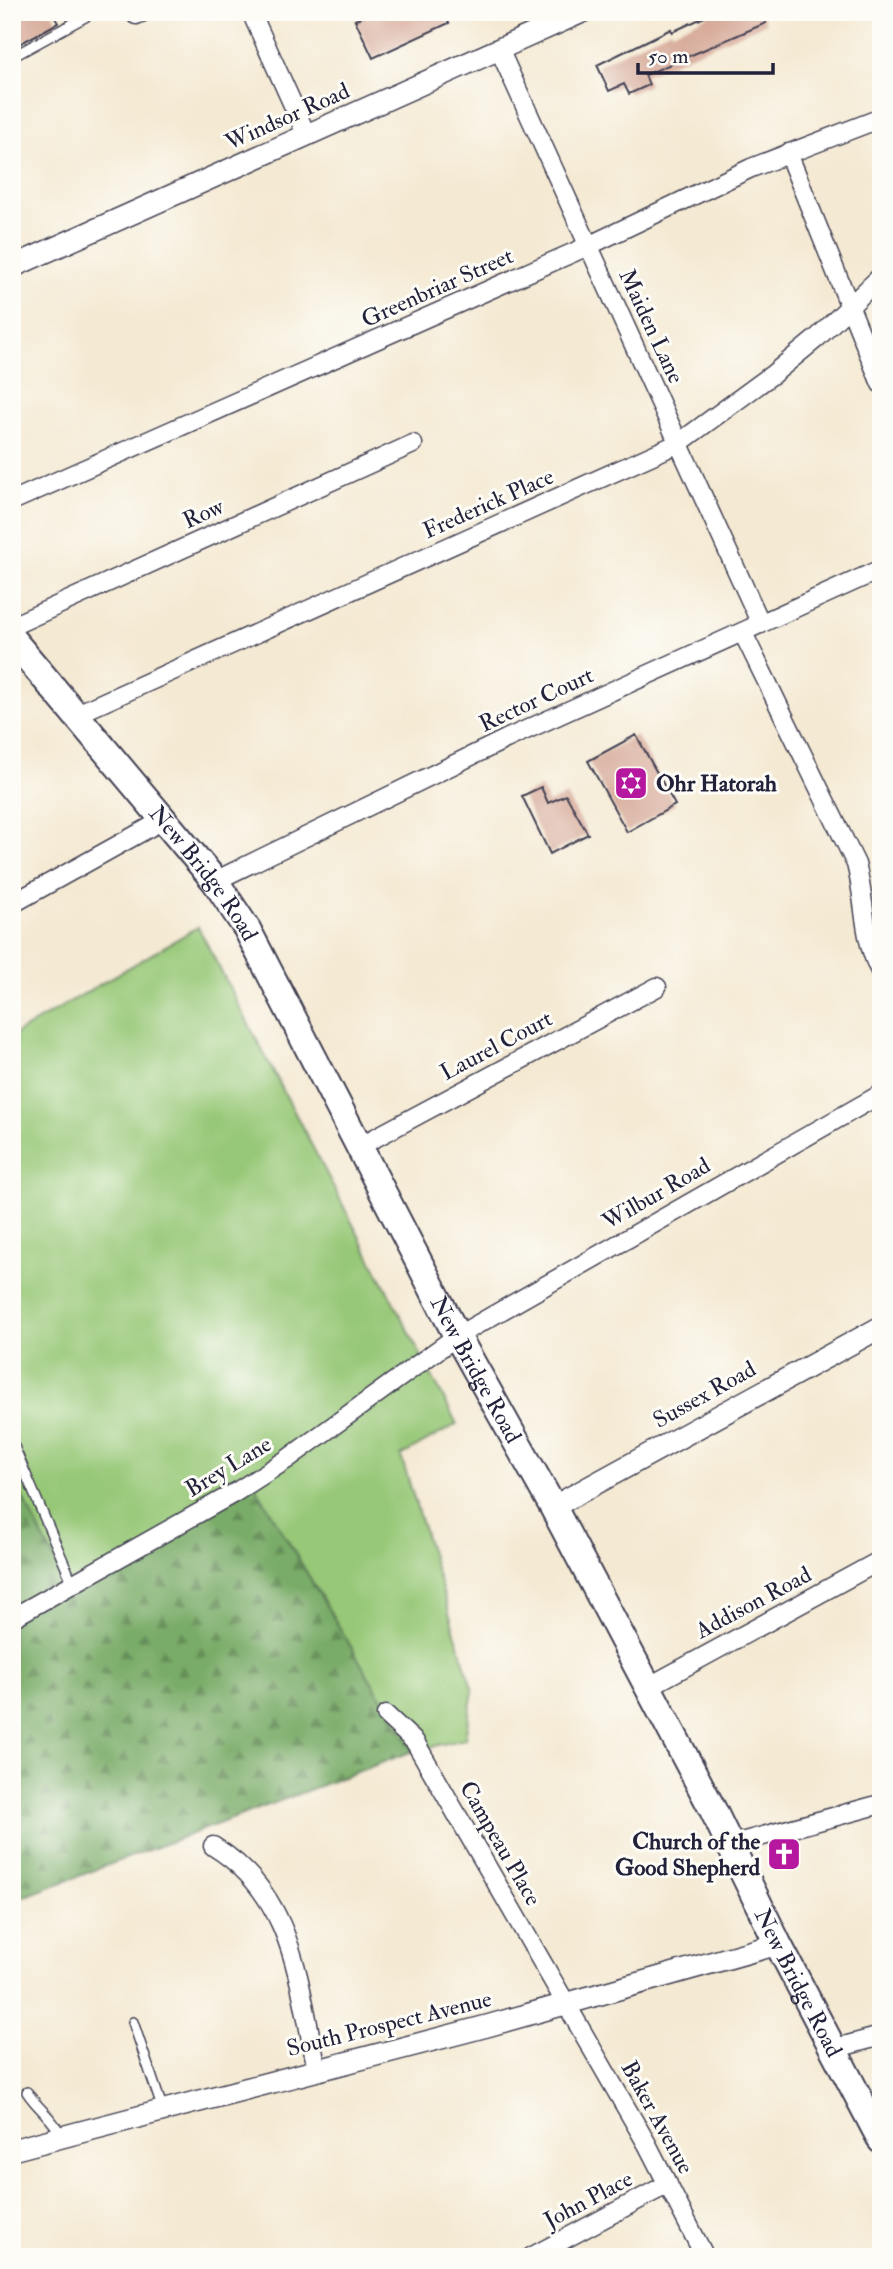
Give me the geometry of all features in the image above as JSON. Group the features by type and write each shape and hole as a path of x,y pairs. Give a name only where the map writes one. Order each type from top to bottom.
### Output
{"main road":[{"name":"New Bridge Road","path":"12,639 21,664 77,714 215,881 247,929 457,1336 553,1507 648,1686 778,1944 881,2140"}],"street":[{"path":"251,12 307,136"},
{"name":"Windsor Road","path":"12,267 582,12"},
{"name":"Maiden Lane","path":"499,50 761,624"},
{"name":"Greenbriar Street","path":"12,501 588,246 788,152 881,118"},
{"path":"788,152 881,384"},
{"name":"Frederick Place","path":"77,714 679,443 774,374 817,338 881,276"},
{"name":"Row","path":"12,626 413,444"},
{"name":"Rector Court","path":"215,881 506,739 881,569"},
{"path":"743,633 856,864 863,888 864,923 869,947 881,973"},
{"path":"12,904 163,820"},
{"name":"Laurel Court","path":"358,1147 657,987"},
{"name":"Wilbur Road","path":"457,1336 881,1094"},
{"name":"Sussex Road","path":"553,1507 881,1327"},
{"name":"Brey Lane","path":"12,1618 256,1479 457,1336"},
{"name":"Addison Road","path":"648,1686 881,1560"},
{"name":"Campeau Place","path":"386,1715 415,1742 566,2004"},
{"path":"730,1845 881,1804"},
{"path":"213,1846 248,1872 279,1915 288,1938 317,2068"},
{"name":"South Prospect Avenue","path":"12,2150 566,2004 778,1944"},
{"name":"Baker Avenue","path":"566,2004 668,2184 705,2257"},
{"path":"833,2049 881,2036"},
{"name":"John Place","path":"531,2257 668,2184"}],"lane":[{"path":"12,57 94,12"},
{"path":"12,1442 72,1584"},
{"path":"133,2022 163,2110"},
{"path":"27,2092 37,2107 52,2117 62,2137"}],"green space":[{"path":"198,927 457,1424 401,1456 473,1691 465,1739 413,1751 71,1594 12,1477 12,1036"},
{"path":"12,1477 72,1594 251,1479 413,1751 12,1901"}],"building":[{"path":"12,12 52,12 58,23 12,48"},
{"path":"372,12 444,12 449,23 373,58 355,20"},
{"path":"715,12 761,12 766,23 645,75 649,85 629,94 624,84 609,91 597,65 671,29 672,32"},
{"name":"Ohr Hatorah","path":"636,735 675,805 627,832 588,761"},
{"path":"541,787 548,803 566,795 588,834 550,854 522,796"}],"place":[{"name":"Ohr Hatorah","path":"631,783"},
{"name":"Church of the Good Shepherd","path":"784,1854"}]}
